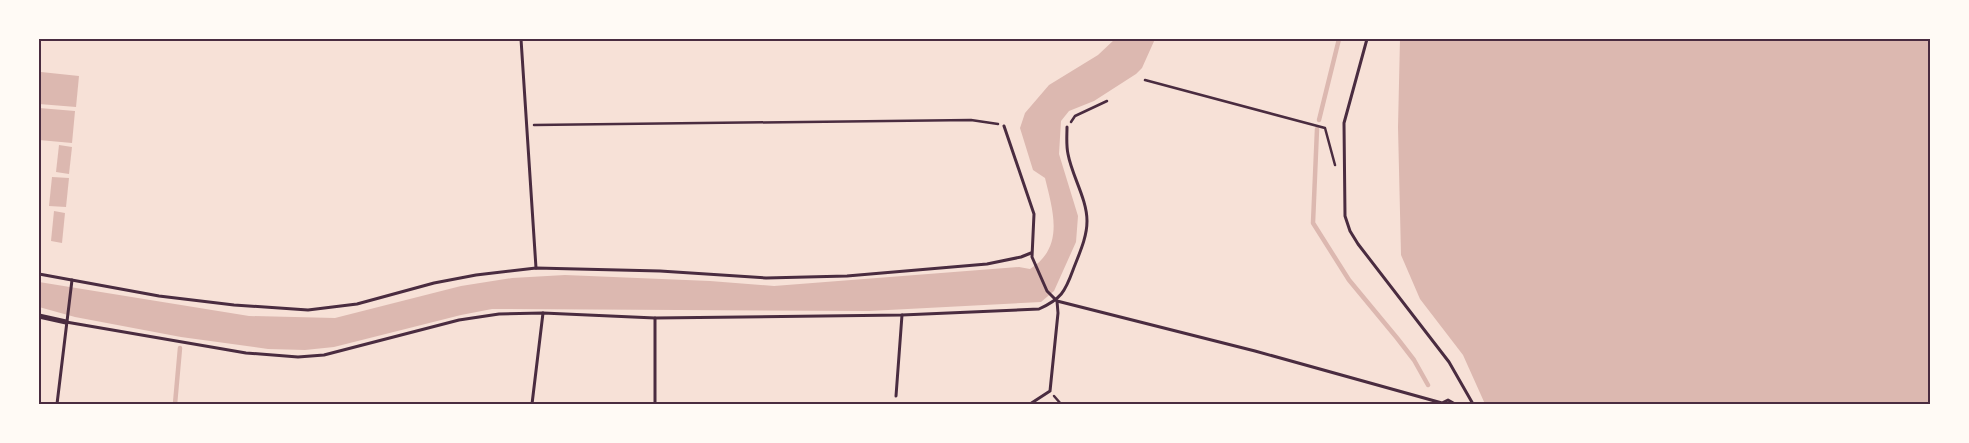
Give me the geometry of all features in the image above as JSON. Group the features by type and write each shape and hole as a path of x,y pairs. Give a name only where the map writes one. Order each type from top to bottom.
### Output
{"street":[{"path":"39,316 66,320"}],"lane":[{"path":"520,39 536,268"},
{"path":"1367,39 1344,123 1344,184 1346,216 1350,231 1449,362 1473,404"},
{"path":"1004,126 1034,214 1035,234 1031,253 1047,291 1057,301 1255,351 1435,401 1442,402 1448,400 1455,404"},
{"path":"66,320 246,353 298,357 333,353 458,320 499,314 543,313 655,318 902,315 1039,309 1057,301 1066,286 1085,240 1087,220 1068,155 1067,127"},
{"path":"39,274 159,296 224,304 308,310 357,304 476,275 536,268 660,271 766,278 847,276 988,264 1031,253"},
{"path":"56,404 72,280"},
{"path":"1030,404 1050,391 1058,313 1057,301"},
{"path":"532,404 543,313"},
{"path":"896,396 902,315"},
{"path":"655,318 655,404"}],"path":[{"path":"1145,80 1325,128 1335,165 1344,184"},
{"path":"1067,127 1075,116 1107,101"},
{"path":"527,125 971,120 995,122 1004,126"}],"shaded area":[{"path":"1115,39 1155,39 1142,68 1136,74 1094,101 1069,111 1061,121 1059,154 1078,216 1076,242 1054,291 1041,302 869,311 492,309 334,347 305,350 268,349 181,337 75,317 39,307 39,282 249,316 335,318 461,286 512,278 565,275 710,281 774,286 1019,267 1030,269 1041,260 1048,250 1054,228 1045,178 1033,170 1020,128 1025,113 1049,85 1098,55"},
{"path":"1400,39 1930,39 1930,404 1485,404 1463,355 1420,299 1401,255 1398,127"},
{"path":"41,72 79,76 76,107 39,104"},
{"path":"39,108 75,111 72,143 39,140"},
{"path":"59,145 72,147 69,174 56,172"},
{"path":"52,177 69,178 66,207 49,206"},
{"path":"54,211 65,213 62,243 51,241"}],"waterway":[{"path":"1319,120 1339,39"},
{"path":"1317,129 1313,223 1349,280 1414,360 1428,385"},
{"path":"175,404 180,348"}]}
